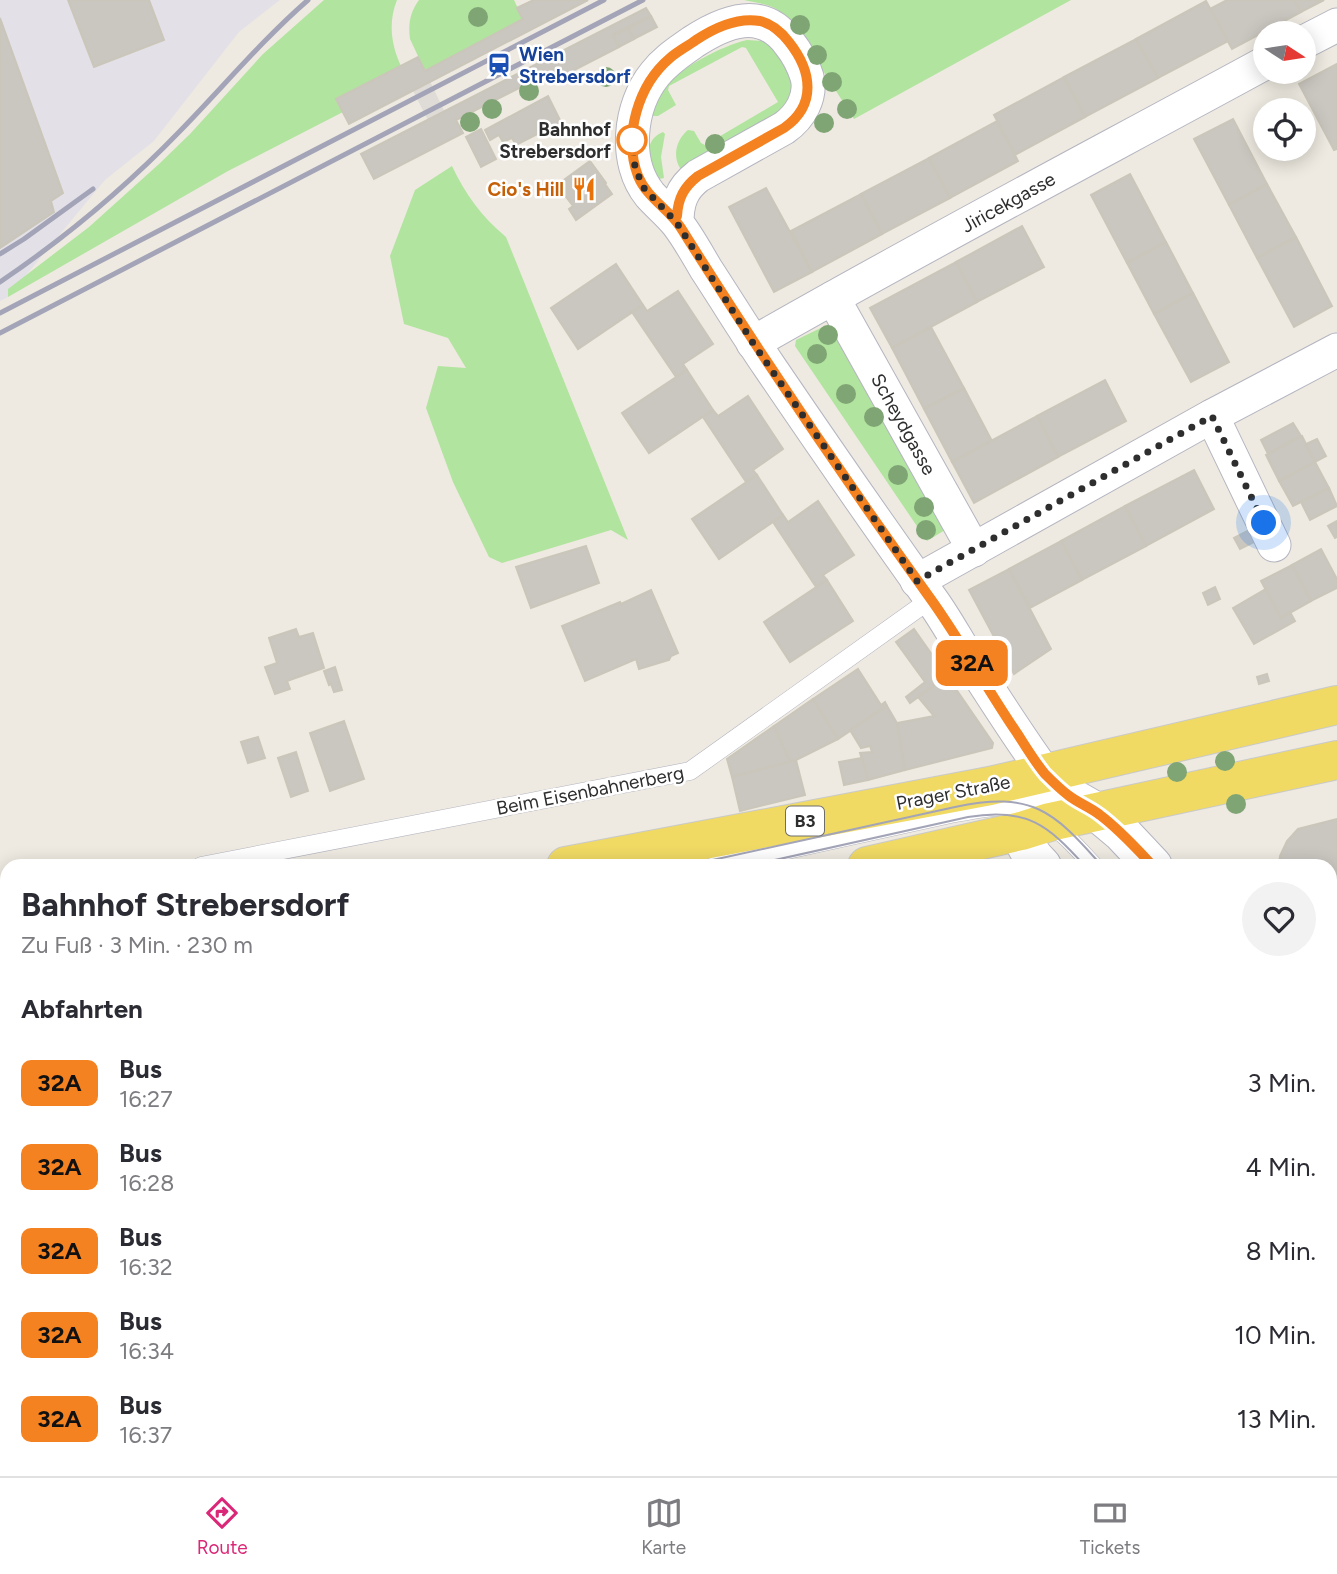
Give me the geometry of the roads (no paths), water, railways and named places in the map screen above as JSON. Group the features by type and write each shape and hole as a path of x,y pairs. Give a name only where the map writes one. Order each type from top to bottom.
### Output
{"main road":[{"name":"Prager Straße","path":"603,859 952,793 1337,705"},
{"path":"893,859 1032,822 1097,812 1337,760"}],"street":[{"path":"677,223 681,193 691,181 784,128 804,105 808,82 800,59 783,35 767,23 738,21 726,24 670,58 656,74 643,92 632,140 635,167 643,187 677,223 753,343 924,590 1045,773 1069,796 1097,812 1122,833 1146,859"},
{"path":"1316,36 1337,25"},
{"name":"Jiricekgasse","path":"753,343 1253,69"},
{"name":"Scheydgasse","path":"833,298 974,550"},
{"path":"924,590 974,550 1212,416 1337,351"},
{"path":"1212,416 1274,545"},
{"path":"1035,859 1031,855 1032,822 1045,773"}],"lane":[{"name":"Beim Eisenbahnerberg","path":"237,859 690,771 924,590"},
{"path":"746,859 992,807 1007,807 1084,859"}],"tram line":[{"path":"717,859 955,807 1004,802 1039,809 1069,831 1096,859"},
{"path":"779,859 968,817 988,815 1021,817 1035,822 1078,859"}],"railway":[{"path":"0,282 71,230 139,172 308,0"},
{"path":"0,313 604,0"},
{"path":"0,333 643,0"},
{"path":"0,254 93,189"}],"place":[{"name":"Wien Strebersdorf","path":"499,65"},
{"name":"Bahnhof Strebersdorf","path":"632,140"},
{"name":"Cio's Hill","path":"584,189"}]}
